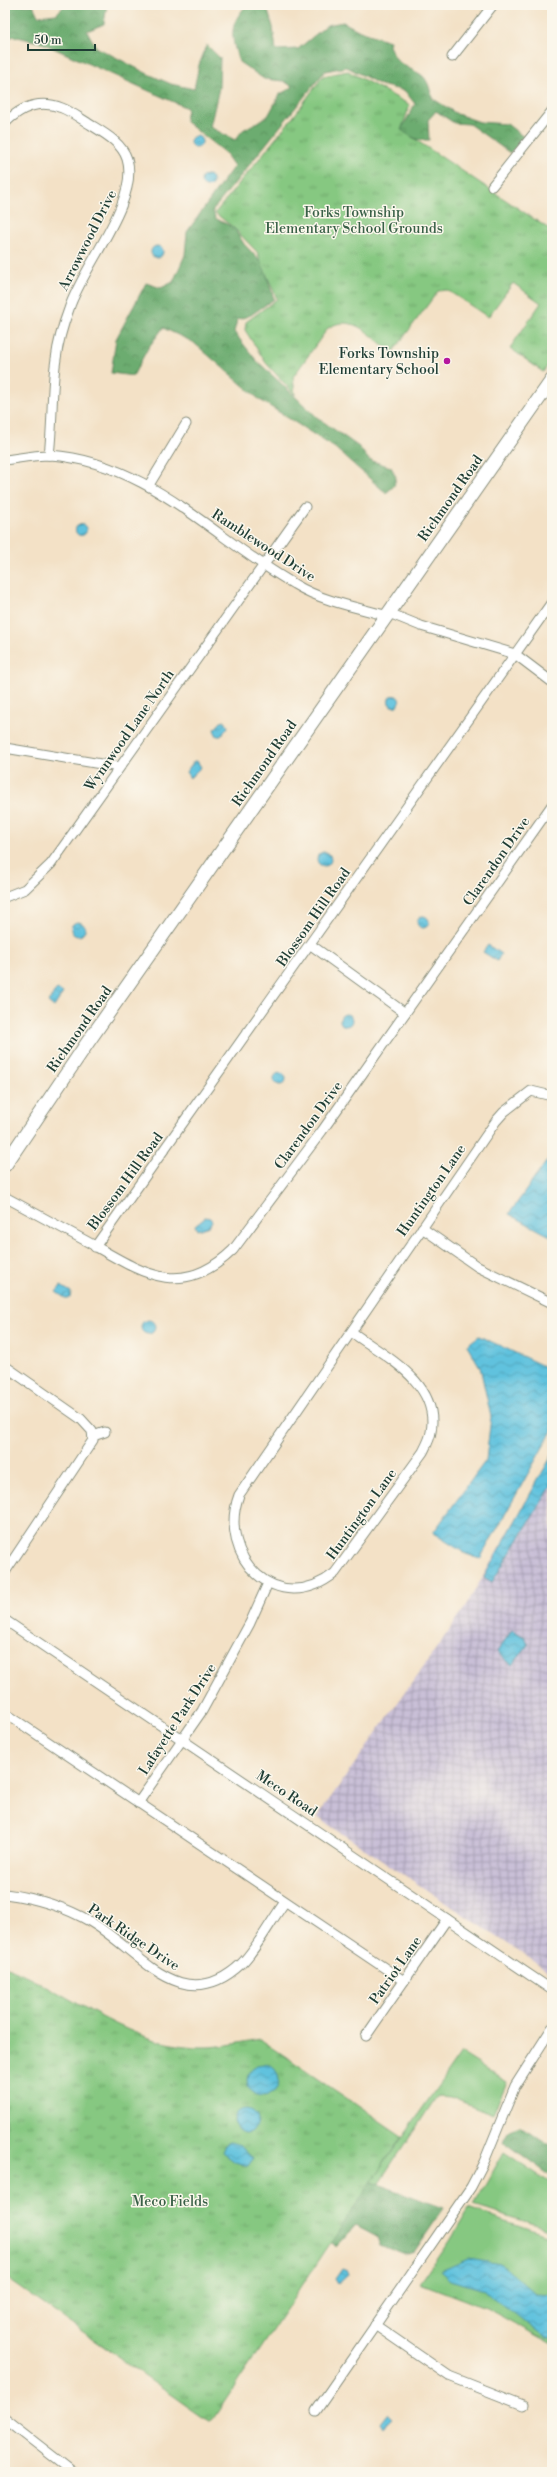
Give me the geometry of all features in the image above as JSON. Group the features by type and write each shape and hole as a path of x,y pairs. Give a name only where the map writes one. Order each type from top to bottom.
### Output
{"street":[{"path":"452,57 493,5"},
{"name":"Arrowwood Drive","path":"5,124 15,113 31,106 43,103 64,109 112,138 123,152 129,172 127,194 83,277 69,307 60,337 56,358 49,455"},
{"path":"492,186 552,111"},
{"name":"Richmond Road","path":"5,1165 100,1025 552,380"},
{"path":"149,485 186,424"},
{"name":"Ramblewood Drive","path":"5,460 49,455 92,462 133,476 149,485 264,565 310,593 350,606 386,615 389,613 421,626 515,654 552,682"},
{"name":"Wynnwood Lane North","path":"5,897 25,889 42,875 305,507"},
{"name":"Blossom Hill Road","path":"95,1247 311,945 552,602"},
{"path":"5,748 119,767"},
{"name":"Clarendon Drive","path":"5,1197 148,1275 166,1277 193,1275 219,1264 233,1250 322,1131 552,805"},
{"path":"311,945 406,1013"},
{"name":"Huntington Lane","path":"353,1332 420,1384 432,1414 431,1433 424,1452 335,1573 315,1585 302,1588 278,1587 268,1583 254,1572 235,1542 233,1524 235,1505 239,1495 353,1332 422,1228 504,1112 532,1091 552,1096"},
{"path":"422,1228 478,1267 552,1303"},
{"path":"5,1366 81,1419 92,1431 93,1436 93,1440 87,1451 5,1572"},
{"path":"93,1436 105,1432"},
{"name":"Lafayette Park Drive","path":"138,1803 202,1711 226,1671 268,1583"},
{"name":"Meco Road","path":"5,1620 552,1990"},
{"path":"5,1713 284,1902 404,1981"},
{"name":"Park Ridge Drive","path":"5,1894 46,1902 68,1910 92,1923 160,1974 191,1986 208,1984 225,1976 242,1963 284,1902"},
{"name":"Patriot Lane","path":"366,2036 447,1919"},
{"path":"316,2411 471,2187 484,2162 515,2086 552,2028"},
{"path":"375,2326 449,2376 523,2405"},
{"path":"5,2419 73,2472"}],"shaded area":[{"path":"552,1457 552,1970 550,1972 317,1817 464,1609"}],"green space":[{"path":"5,5 33,5 38,16 56,14 65,5 107,5 104,24 87,31 96,47 171,84 194,89 199,65 207,45 220,58 219,88 210,127 235,140 243,130 268,116 280,94 293,87 284,81 264,79 239,62 234,45 233,32 237,19 247,5 266,5 273,27 276,50 298,49 327,25 343,22 360,31 390,41 389,46 398,61 421,75 427,82 432,98 457,114 480,122 507,124 525,138 510,153 469,124 454,123 436,111 428,120 429,140 417,140 401,130 415,104 405,91 381,85 347,67 325,71 213,210 215,218 234,228 244,244 263,264 274,299 251,315 237,320 234,332 256,360 318,418 359,447 369,460 391,467 396,477 394,486 386,493 335,448 260,400 193,342 163,328 148,348 133,376 111,373 116,339 146,283 161,288 173,282 185,255 187,232 234,166 225,153 185,121 187,108 42,43 14,36 5,40"},
{"name":"Forks Township Elementary School Grounds","path":"348,71 410,105 401,130 552,231 552,360 543,372 510,348 541,303 513,283 488,317 447,290 438,291 392,353 370,334 354,325 346,323 337,324 328,328 293,377 295,395 266,363 245,330 246,322 277,299 257,252 234,228 215,213 294,116 323,76"},
{"name":"Meco Fields","path":"5,1966 30,1977 103,2018 128,2030 154,2039 181,2045 209,2047 260,2039 402,2136 211,2422 5,2277"},
{"path":"461,2053 507,2082 493,2114 450,2097 437,2096 378,2185 371,2182"},
{"path":"520,2126 552,2146 552,2177 503,2141 509,2130"},
{"path":"504,2152 552,2184 552,2230 474,2205"},
{"path":"367,2180 444,2208 414,2252 405,2255 380,2245 377,2236 356,2225 335,2247 323,2235"},
{"path":"469,2208 552,2237 552,2344 486,2308 420,2283 450,2240"}],"water":[{"path":"196,136 200,138 202,142 200,146 196,148 192,146 190,142 192,138"},
{"path":"209,175 212,176 212,186 205,187 202,186 201,179 202,176"},
{"path":"155,246 159,246 163,252 159,258 155,258 151,254 151,250"},
{"path":"81,524 85,526 87,530 85,534 81,536 77,534 75,530 77,526"},
{"path":"394,695 398,697 400,701 398,705 394,707 390,705 388,701 390,697"},
{"path":"225,721 228,727 221,736 217,736 214,730 221,722"},
{"path":"194,761 197,761 201,767 190,778 186,772"},
{"path":"324,852 329,854 331,859 329,864 324,866 319,864 317,859 319,854"},
{"path":"425,916 428,917 428,927 421,928 418,927 417,920 418,917"},
{"path":"75,922 81,922 85,926 85,932 81,936 75,936 71,932 71,926"},
{"path":"488,945 501,954 497,961 483,952"},
{"path":"57,989 63,993 54,1007 48,1002"},
{"path":"344,1014 348,1014 352,1020 348,1026 344,1026 340,1022 340,1018"},
{"path":"278,1073 282,1073 286,1079 282,1085 278,1085 274,1081 274,1077"},
{"path":"549,1158 552,1160 552,1237 509,1214"},
{"path":"205,1217 210,1218 212,1221 209,1226 197,1230 195,1225"},
{"path":"61,1286 71,1292 70,1298 65,1298 56,1292"},
{"path":"148,1320 153,1322 155,1327 153,1332 148,1334 143,1332 141,1327 143,1322"},
{"path":"479,1336 552,1370 552,1431 480,1559 466,1554 433,1533 486,1460 491,1417 480,1367 467,1345"},
{"path":"552,1455 552,1485 492,1582 484,1577"},
{"path":"512,1630 525,1637 529,1645 512,1665 497,1652"},
{"path":"263,2064 269,2065 276,2071 279,2080 278,2086 272,2093 263,2096 257,2095 250,2089 247,2080 248,2074 254,2067"},
{"path":"246,2109 251,2110 257,2116 257,2126 251,2132 246,2133 241,2132 235,2126 234,2121 235,2116 241,2110"},
{"path":"230,2142 240,2145 253,2159 248,2166 235,2162 222,2152 225,2145"},
{"path":"468,2259 501,2264 535,2294 552,2295 552,2339 546,2338 484,2290 451,2280 441,2271"},
{"path":"342,2269 347,2271 348,2275 338,2284 335,2279"},
{"path":"387,2414 392,2419 383,2428 380,2423"}],"place":[{"name":"Forks Township Elementary School","path":"447,361"}]}
